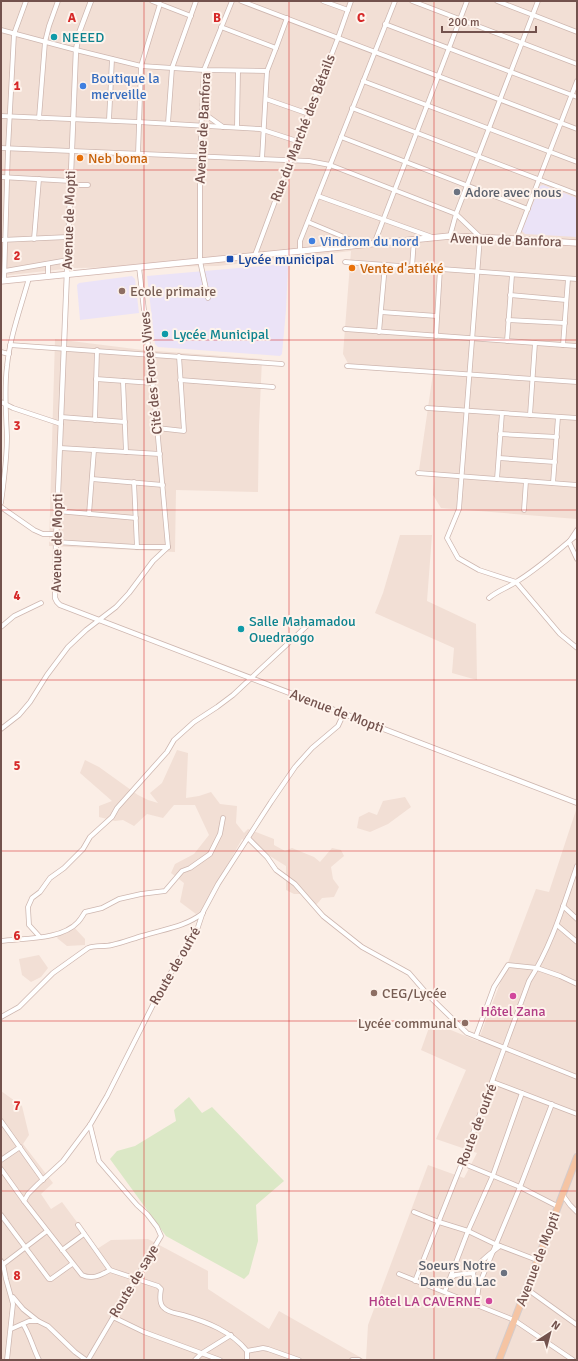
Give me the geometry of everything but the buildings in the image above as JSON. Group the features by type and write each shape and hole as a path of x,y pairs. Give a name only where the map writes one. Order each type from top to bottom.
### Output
{"main road":[{"name":"Avenue de Banfora","path":"3,281 450,236 516,238 577,243"},
{"name":"Avenue de Mopti","path":"499,1360 577,1157"}],"street":[{"path":"3,281 5,271 3,240 14,34 26,1"},
{"path":"39,118 45,42 58,1"},
{"name":"Avenue de Mopti","path":"91,1 79,33 76,50 68,237 68,274 56,534 56,602 60,605 577,803"},
{"path":"152,1 190,16"},
{"path":"168,123 172,68 196,1"},
{"name":"Avenue de Banfora","path":"200,260 200,157 204,70 232,1"},
{"path":"242,1 577,129"},
{"path":"323,1 348,10"},
{"name":"Rue du Marché des Bétails","path":"255,255 351,1"},
{"path":"300,251 300,241 395,1"},
{"path":"412,1 577,64"},
{"path":"374,244 467,1"},
{"path":"497,1 577,32"},
{"path":"450,236 456,214 538,1"},
{"path":"138,154 140,66 160,4"},
{"path":"262,159 267,71 287,18"},
{"path":"386,24 577,97"},
{"path":"221,27 276,48"},
{"path":"1,30 140,66 204,70 267,71"},
{"path":"109,120 112,59"},
{"path":"237,127 238,71"},
{"path":"516,238 540,180 577,80"},
{"path":"363,81 577,162"},
{"path":"266,98 309,114"},
{"path":"352,108 577,194"},
{"path":"202,112 223,127"},
{"path":"1,116 237,127 264,130 297,141"},
{"path":"341,137 528,209"},
{"path":"1,148 309,161 330,165 456,214 480,237 459,509 447,538 458,558 479,570 516,582 560,634 577,648"},
{"path":"1,177 40,179 88,185"},
{"path":"34,238 40,179"},
{"name":"Avenue de Banfora","path":"318,196 434,238"},
{"name":"Avenue de Banfora","path":"308,222 363,245"},
{"path":"3,240 68,237"},
{"path":"412,267 414,240"},
{"path":"5,271 68,260"},
{"path":"200,260 208,298"},
{"path":"345,262 577,279"},
{"path":"48,264 48,276"},
{"path":"379,332 385,265"},
{"name":"Cité des Forces Vives","path":"139,267 153,383 168,547"},
{"path":"436,336 440,269"},
{"path":"507,341 512,274"},
{"path":"1,503 6,468 5,413 3,403 6,367 10,345 29,278"},
{"path":"563,345 568,279"},
{"path":"510,295 566,300"},
{"path":"381,312 437,316"},
{"path":"508,320 565,323"},
{"path":"345,329 577,346"},
{"path":"530,415 535,343"},
{"path":"10,345 282,364"},
{"path":"95,420 98,350"},
{"path":"1,352 9,354"},
{"path":"157,428 184,431 179,356"},
{"path":"347,366 577,382"},
{"path":"96,379 153,383"},
{"path":"180,380 273,387"},
{"path":"123,381 126,452"},
{"path":"3,403 13,408 61,424"},
{"path":"427,408 577,418"},
{"path":"1,417 5,413"},
{"path":"497,479 502,413"},
{"path":"61,417 125,422"},
{"path":"553,483 558,417"},
{"path":"500,434 556,437"},
{"name":"Cité des Forces Vives","path":"60,448 160,454"},
{"path":"89,514 94,450"},
{"path":"498,458 555,462"},
{"path":"418,473 577,485"},
{"path":"92,479 162,484"},
{"path":"524,510 526,481"},
{"path":"134,482 137,547"},
{"path":"1,507 34,530 43,534 56,534"},
{"path":"57,512 136,518"},
{"path":"568,542 577,530"},
{"path":"489,598 493,594 516,582 540,565 577,535"},
{"path":"56,542 137,547 168,547"},
{"path":"568,542 577,559"},
{"path":"1,729 23,711 68,647 86,630 116,607 153,561 168,547"},
{"path":"1,627 14,616 41,603"},
{"path":"39,936 29,925 28,907 32,898 40,892 50,878 64,868 83,850 90,837 112,817 117,808 132,790 167,752 174,740 194,722 218,707 252,678 311,622"},
{"name":"Route de oufré","path":"24,1201 28,1194 63,1161 90,1125 107,1096 163,985 196,933 203,912 218,884 270,802 295,767 312,748 338,726 344,713"},
{"path":"1,941 57,934 78,923 85,912 102,908 119,899 165,891 182,871 190,868 210,854 220,834 223,818"},
{"path":"248,838 267,857 276,870 295,884 323,916 362,947 409,973 429,996 467,1033 577,1077"},
{"name":"Route de oufré","path":"415,1281 493,1082 529,981 537,968 557,925 577,866"},
{"path":"563,906 577,919"},
{"path":"1,1017 19,1007 53,973 88,948 94,946 112,945 179,926 194,920 203,912"},
{"path":"557,925 577,942"},
{"path":"476,1036 494,987 508,965 537,968 577,984"},
{"path":"493,1082 577,1114"},
{"path":"445,1291 468,1231 493,1175 522,1093"},
{"path":"476,1304 479,1285 491,1253 520,1187 552,1104"},
{"path":"1,1121 43,1180"},
{"name":"Route de saye","path":"87,1360 161,1236 157,1227 147,1214 137,1206 100,1161 90,1125"},
{"path":"1,1160 20,1147"},
{"path":"462,1163 520,1187 558,1206"},
{"path":"1,1169 47,1232 82,1275 86,1277 98,1277 110,1270"},
{"path":"562,1194 577,1212"},
{"path":"414,1212 468,1231 495,1244 537,1260"},
{"path":"1,1215 50,1279 72,1264"},
{"path":"78,1225 110,1270 158,1286 161,1289 160,1301 162,1306 168,1311 206,1323 231,1335 240,1342 247,1351 247,1360"},
{"path":"7,1360 13,1304 2,1264 47,1232"},
{"path":"62,1250 84,1234"},
{"path":"479,1285 475,1282 473,1273 476,1265 483,1262 500,1246"},
{"path":"450,1280 455,1275 473,1273"},
{"path":"399,1274 445,1291 514,1320 573,1360"},
{"path":"526,1289 577,1325"},
{"path":"10,1293 22,1310 48,1326 75,1352 87,1360"},
{"path":"113,1317 144,1332 220,1360"},
{"path":"11,1329 29,1321 38,1321"},
{"path":"23,1324 30,1334 32,1346 39,1360"},
{"path":"195,1360 202,1353 231,1335"},
{"path":"247,1351 263,1348 299,1360"},
{"path":"352,1360 359,1360"}],"shaded area":[{"path":"1,1 577,1 577,519 441,508 433,495 435,472 419,470 433,373 351,369 343,354 351,251 218,266 73,268 1,276"},
{"path":"543,185 577,198 577,237 525,234 522,231 540,186"},
{"path":"285,264 288,267 286,310 282,354 280,356 158,347 155,344 147,276"},
{"path":"132,276 135,279 139,313 80,320 77,285 79,283"},
{"path":"55,339 143,350 262,359 258,492 176,490 175,552 49,546"},
{"path":"400,535 432,535 427,601 476,624 477,680 452,673 454,648 375,613 383,593"},
{"path":"177,750 188,753 186,798 211,792 220,804 237,806 236,823 244,833 248,829 274,839 274,845 285,851 292,848 314,857 320,862 332,848 341,850 344,856 331,867 333,879 339,887 334,897 322,898 314,906 302,894 294,894 286,890 286,866 242,839 202,910 196,914 180,902 184,883 171,873 175,864 194,854 209,835 195,805 174,805 163,818 147,814 134,826 123,820 115,821 99,817 99,806 112,801 80,773 85,760 99,767 138,795 158,803 150,793 162,783"},
{"path":"405,797 411,807 388,824 370,832 357,828 359,817 369,812 377,815 383,801"},
{"path":"577,807 577,1360 366,1360 368,1325 428,1165 464,1178 477,1153 436,1139 466,1070 421,1050 431,1022 478,1041 536,889 549,892"},
{"path":"71,924 85,939 85,945 67,946 57,938 65,928"},
{"path":"39,955 48,968 41,977 31,982 22,975 19,959"},
{"path":"1,1091 22,1106 29,1135 23,1144 53,1183 41,1194 51,1209 62,1202 97,1249 111,1240 148,1239 208,1271 208,1289 269,1329 279,1311 365,1360 1,1360"}],"green space":[{"path":"189,1097 202,1113 212,1107 284,1181 256,1205 258,1241 249,1274 244,1279 166,1236 110,1159 117,1151 135,1146 176,1121 174,1110"}],"place":[{"name":"NEEED","path":"54,37"},
{"name":"Boutique la merveille","path":"83,86"},
{"name":"Neb boma","path":"80,158"},
{"name":"Adore avec nous","path":"457,192"},
{"name":"Vindrom du nord","path":"312,241"},
{"name":"Lycée municipal","path":"230,259"},
{"name":"Vente d'atiéké","path":"352,268"},
{"name":"Ecole primaire","path":"122,291"},
{"name":"Lycée Municipal","path":"165,334"},
{"name":"Salle Mahamadou Ouedraogo","path":"241,629"},
{"name":"CEG/Lycée","path":"374,993"},
{"name":"Hôtel Zana","path":"513,996"},
{"name":"Lycée communal","path":"465,1023"},
{"name":"Soeurs Notre Dame du Lac","path":"504,1273"},
{"name":"Hôtel LA CAVERNE","path":"489,1301"}]}
